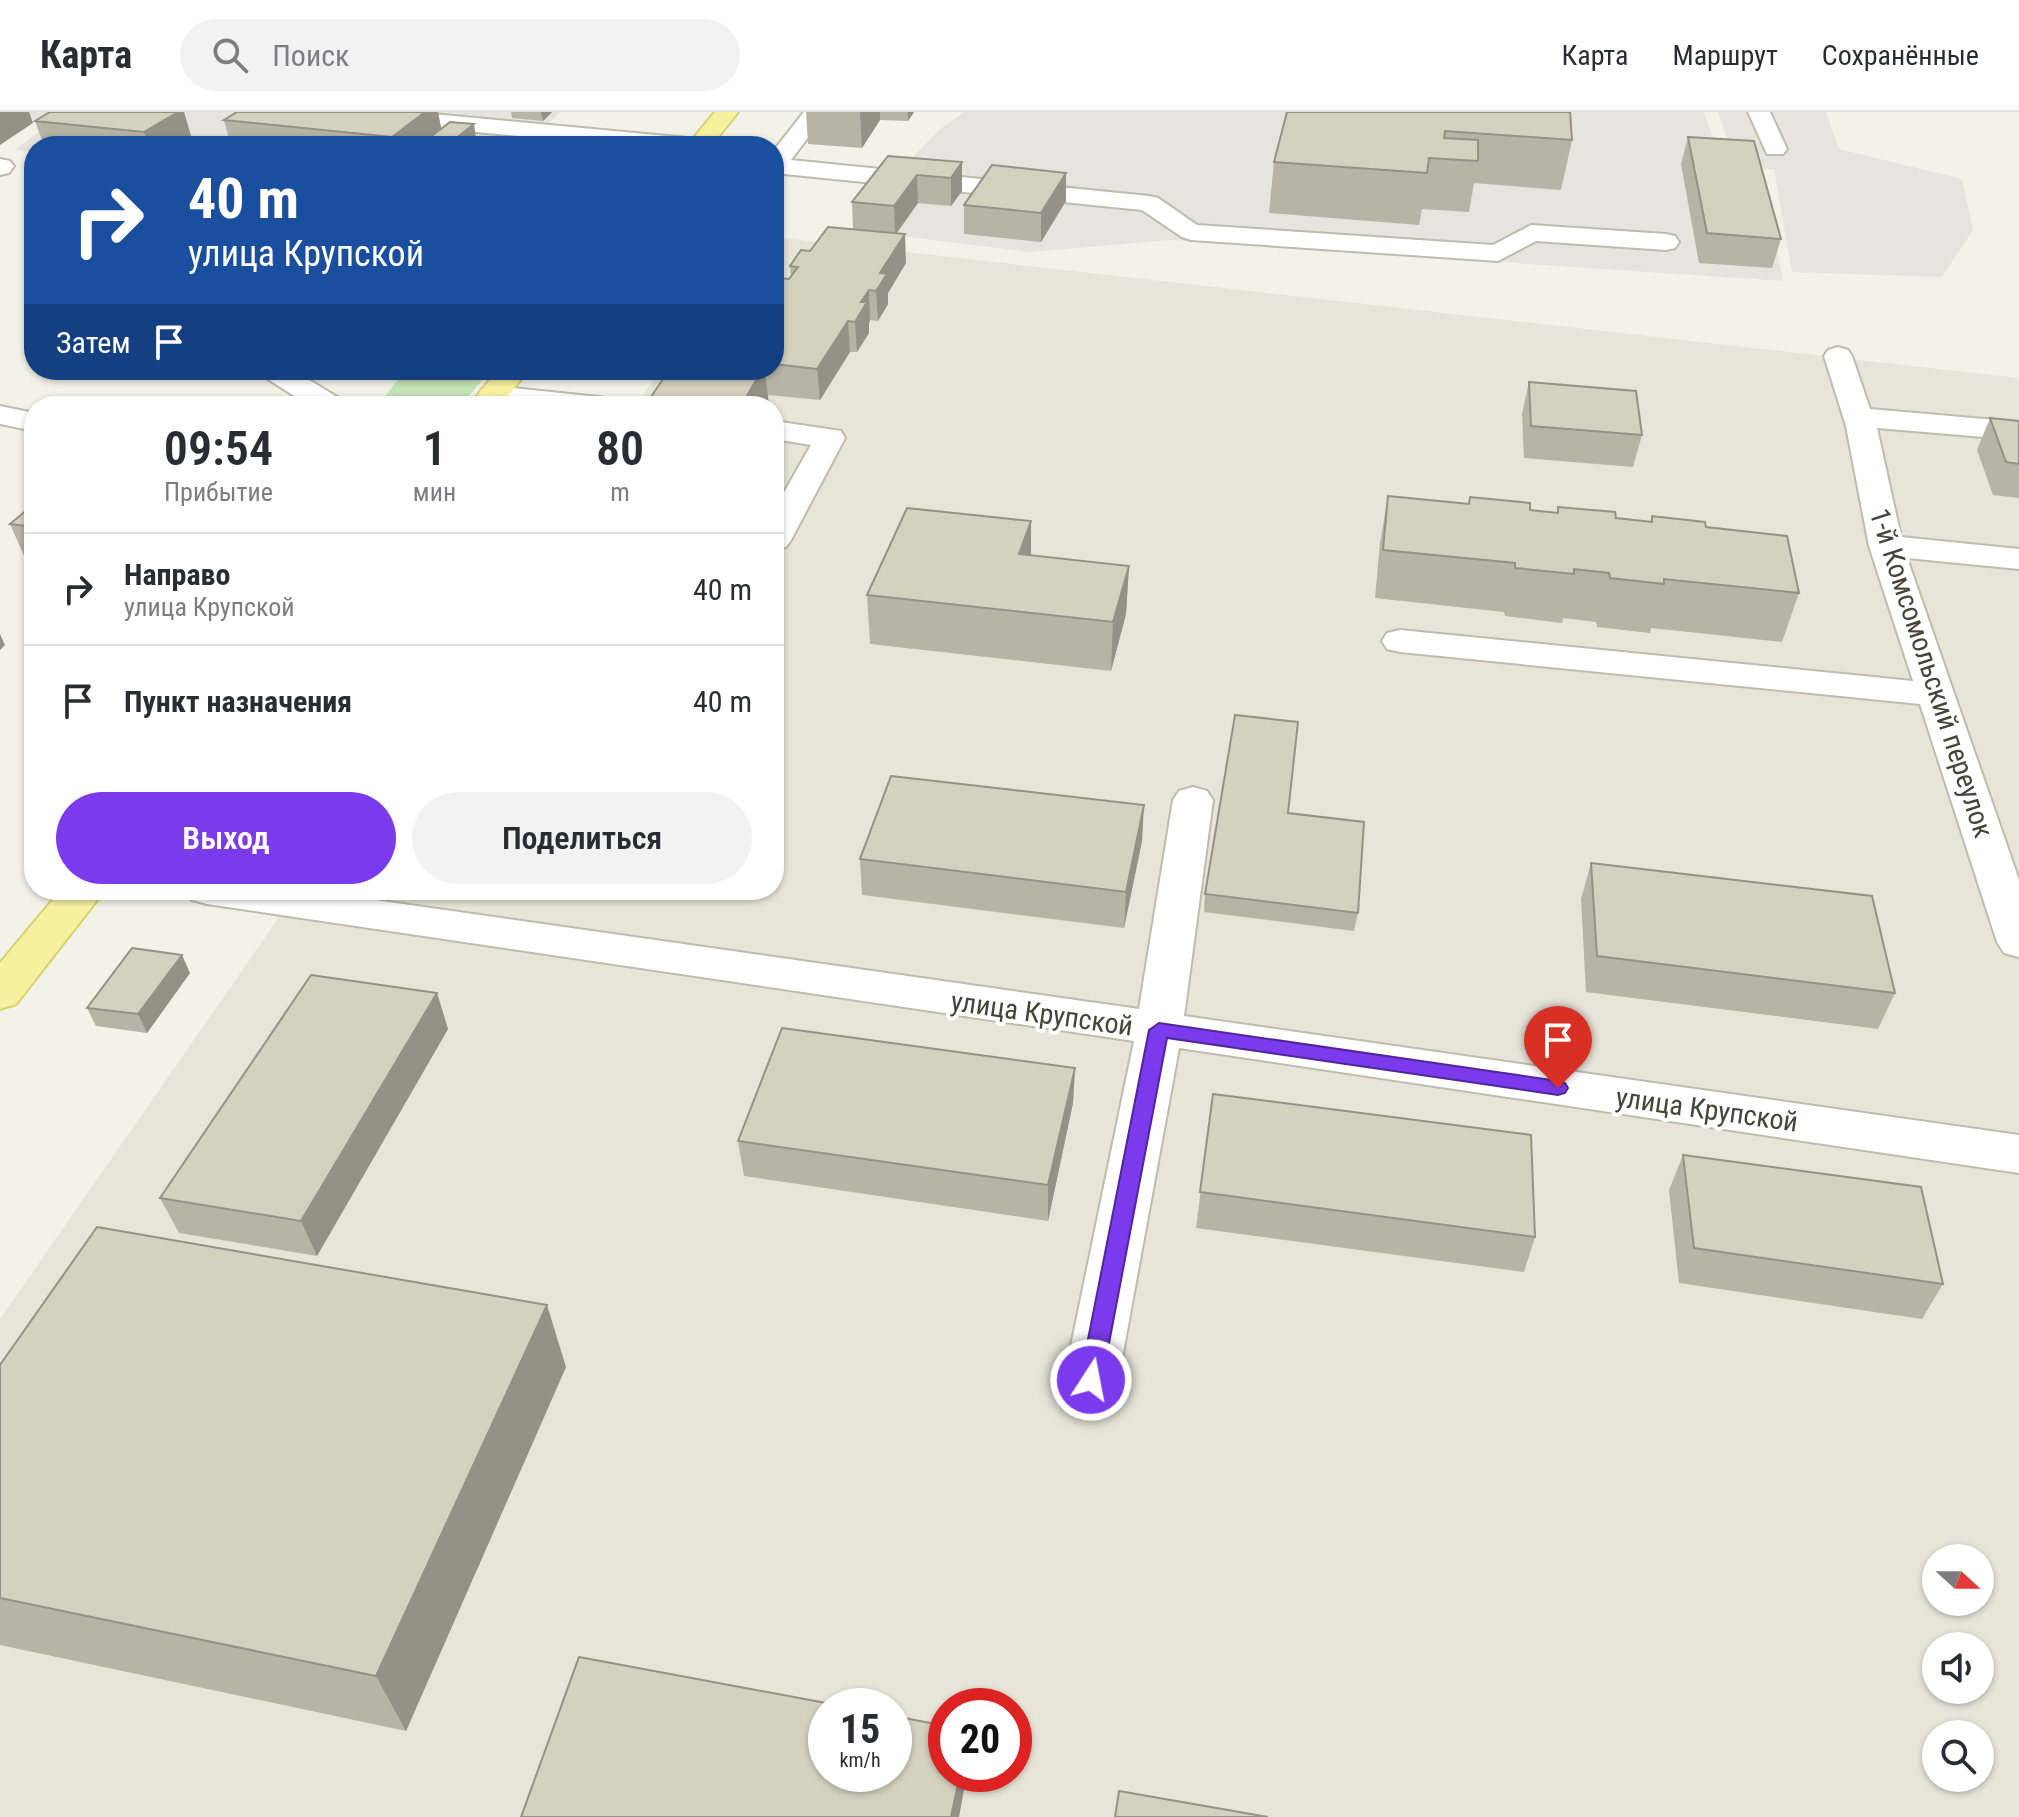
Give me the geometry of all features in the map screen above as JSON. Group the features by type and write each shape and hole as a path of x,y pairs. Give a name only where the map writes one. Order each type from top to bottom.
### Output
{"main road":[{"path":"707,136 727,112"},
{"path":"492,396 505,380"},
{"path":"0,993 76,900"}],"street":[{"path":"338,112 593,136"},
{"path":"784,153 816,112"},
{"path":"1759,112 1775,149"},
{"path":"784,167 1149,203 1191,232 1498,253 1531,233 1666,242"},
{"name":"1-й Комсомольский переулок","path":"1838,356 1858,417 1886,546 1936,694 2010,892 2019,942"},
{"path":"289,380 315,396"},
{"path":"0,415 24,420"},
{"path":"1858,417 2019,431"},
{"path":"784,431 830,438 784,522"},
{"path":"1886,546 2019,559"},
{"path":"1400,641 1936,694"},
{"path":"1091,1380 1159,1030 1193,800"},
{"name":"улица Крупской","path":"275,900 2019,1154"}],"shaded area":[{"path":"0,112 561,112 534,136 33,136 50,123"},
{"path":"964,112 1704,112 1721,163 1763,171 1783,281 1171,240 1030,252 853,230 902,168 940,129"},
{"path":"1718,112 1826,112 1839,149 1962,179 1973,230 1942,277 1792,272 1774,170 1736,165"},
{"path":"784,238 2019,378 2019,1817 0,1817 0,1319 291,900 784,900 784,396 642,396 653,380 784,380"}],"green space":[{"path":"398,380 482,380 469,396 386,395"}],"building":[{"path":"50,112 178,112 144,132 35,121"},
{"path":"237,112 425,112 393,136 224,120"},
{"path":"1287,112 1570,112 1572,140 1445,131 1444,138 1478,140 1478,161 1429,158 1427,173 1274,162"},
{"path":"450,122 474,124 459,136 432,136"},
{"path":"1688,137 1754,141 1781,239 1707,233"},
{"path":"888,156 962,162 951,178 917,175 894,206 852,202"},
{"path":"992,165 1066,173 1041,213 964,205"},
{"path":"828,227 905,234 880,273 887,274 876,291 869,290 861,302 867,302 855,322 848,321 817,369 784,365 784,278 789,279 798,267 790,266 801,250 810,251"},
{"path":"662,380 756,380 747,396 652,396"},
{"path":"1529,382 1636,391 1642,435 1531,426"},
{"path":"1990,418 2019,421 2019,464 2006,462"},
{"path":"1388,496 1469,504 1470,497 1530,503 1530,510 1558,513 1558,507 1615,512 1616,518 1652,522 1652,516 1705,522 1706,527 1787,536 1799,593 1664,579 1664,584 1610,578 1609,573 1574,569 1574,574 1515,568 1515,563 1383,550"},
{"path":"907,508 1031,521 1019,554 1129,566 1113,622 867,595"},
{"path":"24,512 24,526 10,524"},
{"path":"1235,715 1298,722 1288,813 1364,822 1358,913 1205,894"},
{"path":"891,776 1144,805 1126,892 860,859"},
{"path":"1591,863 1872,896 1895,993 1597,956"},
{"path":"132,948 182,955 138,1014 87,1008"},
{"path":"311,975 437,993 301,1221 160,1198"},
{"path":"782,1028 1075,1068 1048,1185 738,1141"},
{"path":"1213,1094 1531,1135 1535,1237 1200,1192"},
{"path":"1683,1155 1921,1187 1943,1284 1694,1248"},
{"path":"97,1227 547,1305 376,1676 0,1598 0,1365"},
{"path":"579,1657 808,1700 808,1792 912,1792 912,1719 928,1723 928,1792 956,1792 951,1817 521,1817"},
{"path":"1119,1791 1268,1817 1115,1817"}],"route":[{"path":"1091,1380 1159,1030 1558,1088"}]}
